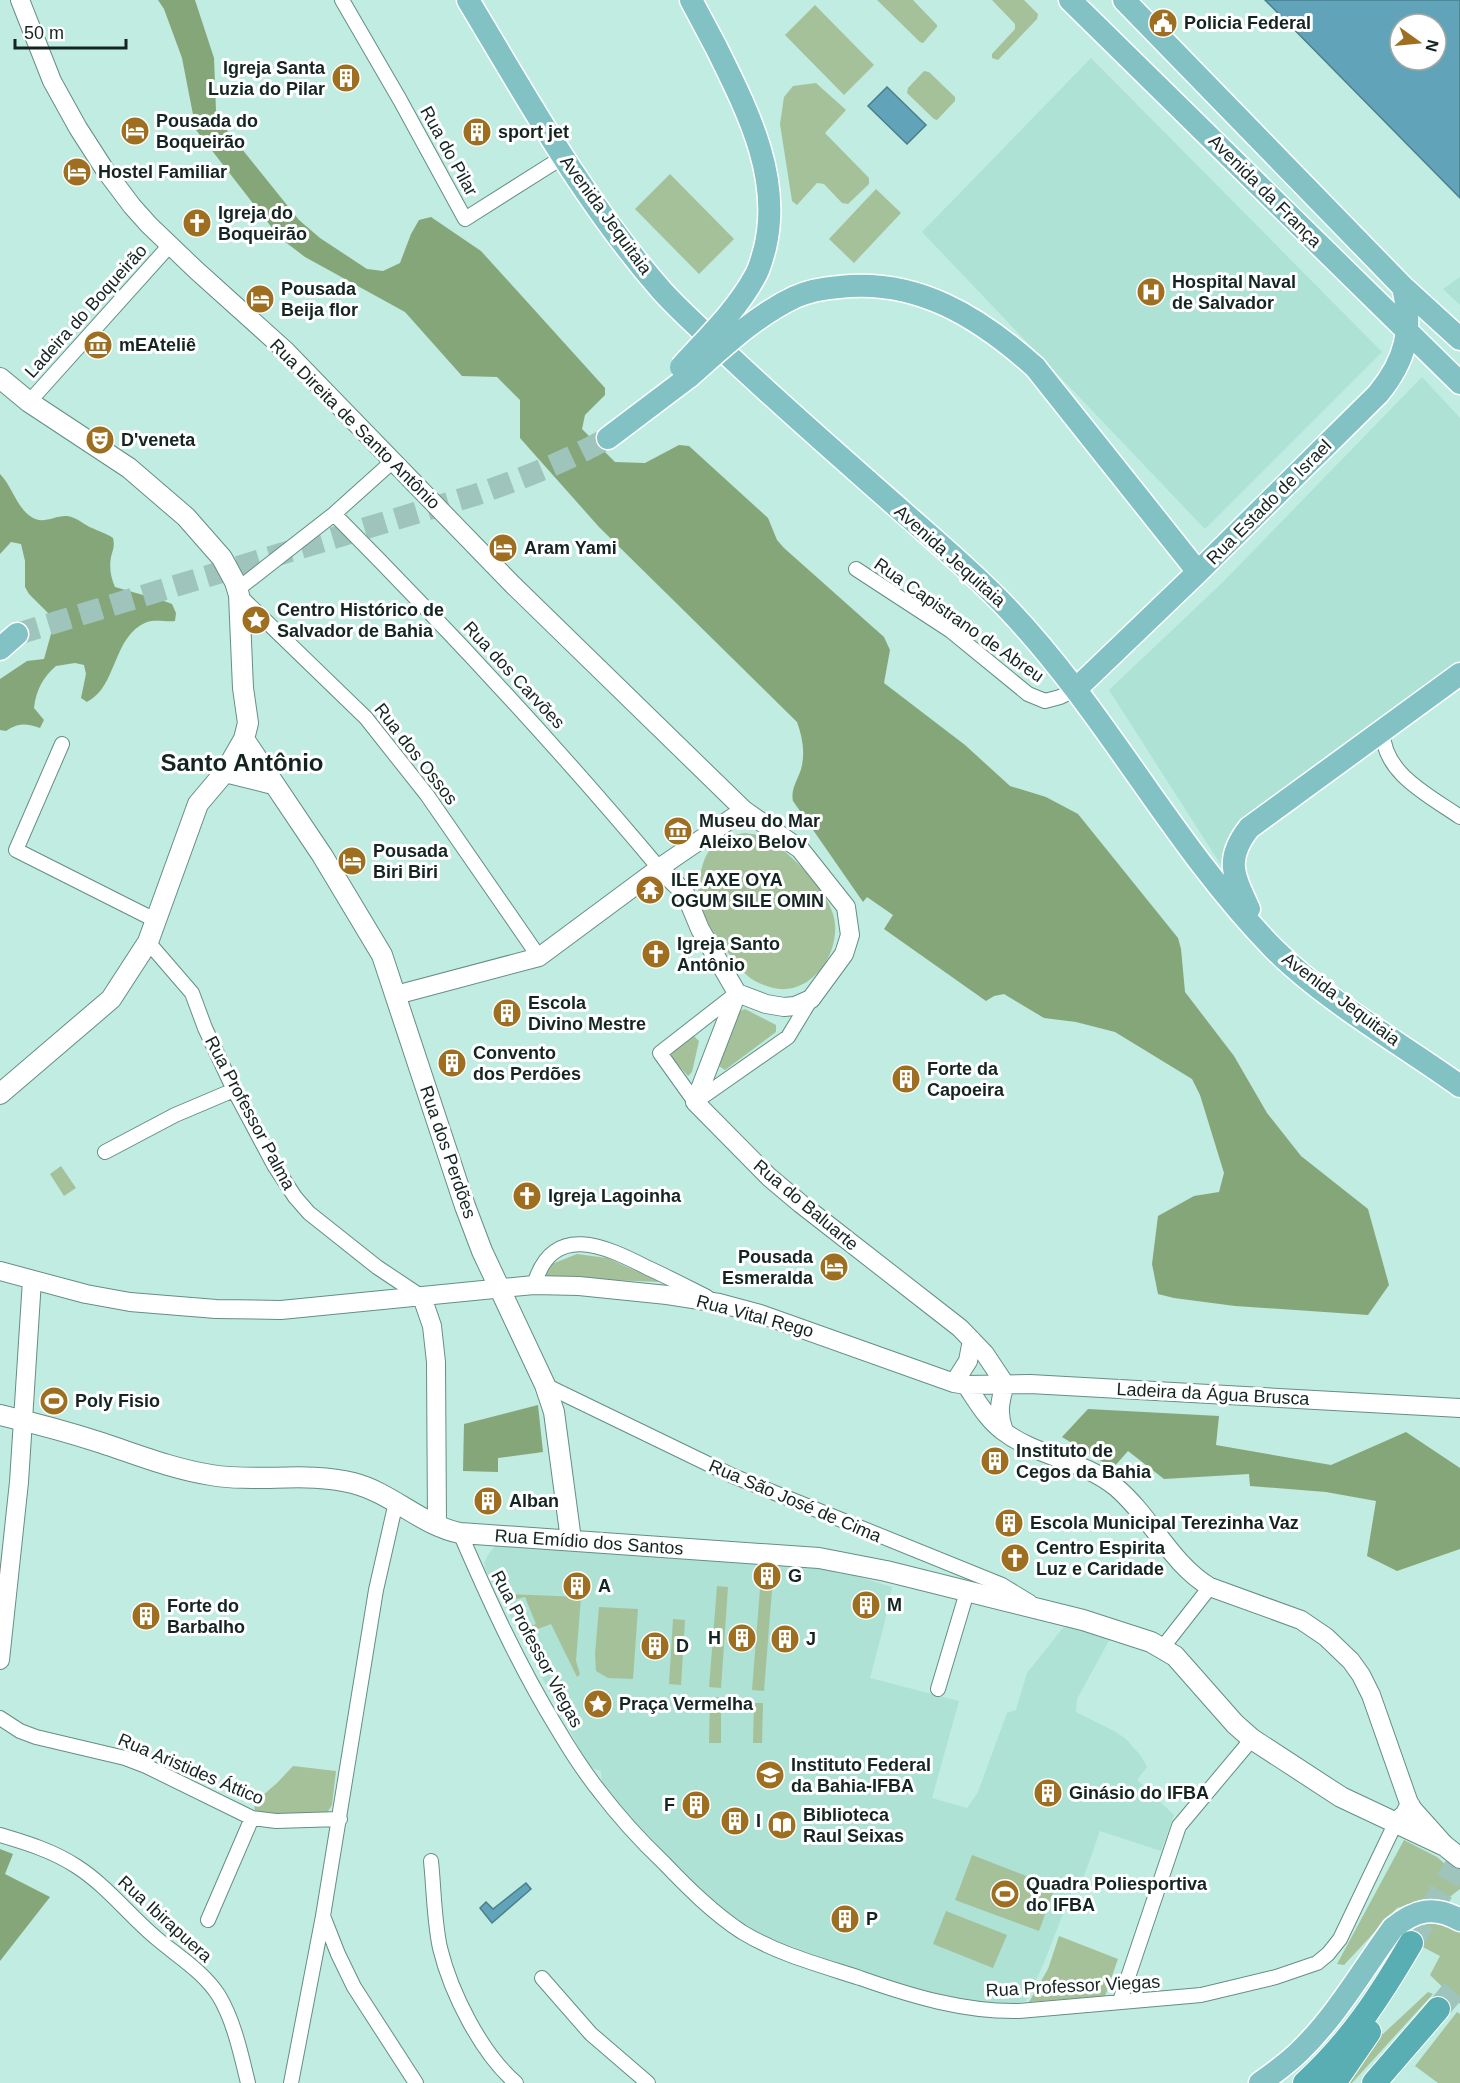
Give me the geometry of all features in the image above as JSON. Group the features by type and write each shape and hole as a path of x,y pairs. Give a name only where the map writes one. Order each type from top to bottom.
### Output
{"highway":[{"path":"1305,2083 1356,2029 1416,1946 1350,2062 1335,2081"},
{"path":"1374,2083 1438,2009"}],"main road":[{"name":"Avenida Jequitaia","path":"468,0 563,156 621,243 665,294 773,398 969,570 1007,608 1046,651 1076,689 1213,878 1295,968 1324,991 1460,1086"},
{"path":"686,371 751,284 762,259 769,231 771,202 761,152 740,95 691,0"},
{"name":"Avenida da França","path":"1070,0 1460,383"},
{"name":"Avenida da França","path":"1124,0 1403,287 1460,339"},
{"path":"608,438 686,371 763,314 797,296 826,288 857,285 892,288 945,304 987,327 1035,367 1198,572"},
{"name":"Rua Estado de Israel","path":"1076,689 1091,677 1378,394 1391,378 1401,357 1408,332 1408,310 1403,287"},
{"path":"0,378 29,402 119,461 160,493 211,543 230,571 238,592 243,688 248,723 244,739 225,772 198,804 148,942 111,999 0,1094"},
{"path":"0,634 17,634 0,650"},
{"path":"1259,931 1234,874 1236,850 1241,838 1249,828 1460,674"},
{"name":"Rua dos Perdões","path":"244,739 322,855 382,955 465,1206 482,1251 545,1385 554,1412 571,1540"},
{"path":"225,772 273,784"},
{"name":"Rua Emídio dos Santos","path":"0,1415 58,1429 161,1464 193,1472 237,1478 342,1480 378,1492 437,1525 460,1533 819,1558 886,1571 1047,1611 1138,1637 1163,1647"},
{"path":"1163,1647 1188,1668 1235,1724 1252,1739 1341,1797 1453,1852"},
{"path":"1395,1824 1405,1815 1410,1806"},
{"path":"1260,2083 1300,2051 1317,2032 1339,2006 1393,1928 1402,1920 1419,1912 1429,1911 1445,1913 1460,1920"}],"street":[{"name":"Rua Direita de Santo Antônio","path":"20,0 52,81 78,129 132,206 170,245 286,351 513,585 744,810 800,849 846,907 850,935 844,954 811,999"},
{"name":"Rua do Pilar","path":"342,0 406,110 465,219 563,156"},
{"name":"Ladeira do Boqueirão","path":"29,402 170,245"},
{"path":"238,592 334,514 393,461"},
{"name":"Rua dos Carvões","path":"334,514 500,686 596,793 659,868"},
{"name":"Rua Capistrano de Abreu","path":"856,569 951,631 1028,694 1045,701 1076,689"},
{"name":"Rua dos Ossos","path":"238,592 366,718 427,795 539,957"},
{"path":"1383,731 1383,744 1388,758 1396,768 1407,779 1460,817"},
{"path":"62,744 16,850 156,920"},
{"path":"396,995 539,957 659,868 744,810"},
{"path":"659,868 685,894 700,929 737,993 766,1004 784,1007 795,1006 811,999"},
{"name":"Rua Professor Palma","path":"148,942 192,993 205,1028 234,1090 274,1165 295,1197 309,1213 383,1272 422,1297"},
{"path":"694,1102 737,993"},
{"path":"694,1102 660,1053 737,993"},
{"path":"694,1102 788,1037 811,999"},
{"path":"105,1152 175,1115 234,1090"},
{"name":"Rua do Baluarte","path":"694,1102 769,1177 843,1232 960,1328 985,1354 1005,1384"},
{"path":"534,1285 538,1272 549,1256 571,1246 596,1245 615,1251 719,1303"},
{"name":"Rua Vital Rego","path":"0,1271 130,1302 216,1309 281,1310 534,1285 579,1286 667,1294 719,1303 760,1314 960,1384"},
{"path":"0,1660 20,1482 32,1280"},
{"path":"422,1297 432,1326 436,1362 437,1525"},
{"path":"972,1340 960,1384 1004,1432 1017,1440 1088,1469 1115,1486 1145,1515 1191,1574 1210,1587 1301,1620 1326,1637 1351,1661 1371,1695 1410,1806 1453,1852"},
{"name":"Ladeira da Água Brusca","path":"960,1384 1005,1384 1460,1408"},
{"path":"1004,1432 999,1421 999,1410 1005,1384"},
{"name":"Rua São José de Cima","path":"545,1385 733,1476 854,1527 1002,1585 1047,1611"},
{"path":"291,2083 340,1820 376,1590 396,1502"},
{"name":"Rua Professor Viegas","path":"460,1533 499,1622 536,1694 599,1791 651,1850 717,1914 742,1932 793,1956 892,1989 926,1999 977,2009 1019,2011 1201,1995 1276,1977 1317,1963 1340,1940 1395,1824"},
{"path":"1163,1647 1210,1587"},
{"path":"938,1689 967,1592"},
{"name":"Rua Aristides Áttico","path":"0,1718 20,1731 36,1737 125,1758 146,1766 252,1818 276,1821 340,1820"},
{"path":"1120,2001 1179,1826 1252,1739"},
{"path":"208,1920 252,1818"},
{"name":"Rua Ibirapuera","path":"0,1835 50,1851 77,1866 155,1938 211,1984 226,2011 248,2083"},
{"path":"432,1862 440,1948 448,1973 458,1999 487,2050 516,2083"},
{"path":"323,1916 354,1987 416,2083"},
{"path":"542,1978 591,2034 648,2083"}],"shaded area":[{"path":"158,0 195,0 214,58 216,111 225,128 299,220 320,238 367,269 383,271 400,263 419,220 431,217 481,251 605,388 605,395 585,415 582,429 615,462 645,463 679,445 689,446 768,518 777,540 784,548 884,637 890,650 884,683 965,745 1010,786 1046,797 1078,814 1178,938 1185,992 1234,1056 1267,1113 1301,1156 1368,1209 1389,1285 1368,1315 1235,1306 1158,1294 1152,1264 1158,1216 1194,1196 1219,1192 1224,1173 1200,1095 1192,1079 1115,1032 1076,1022 1044,1018 1004,994 986,1001 884,929 893,915 867,897 863,902 793,801 794,787 803,759 802,738 797,722 599,527 520,438 520,400 497,377 462,376 405,312 305,257 280,238 196,130 182,58 164,9"},
{"path":"877,0 913,0 937,27 923,43 920,42"},
{"path":"992,0 1024,0 1038,14 1037,19 998,60 992,58 992,54 1015,29 1015,24"},
{"path":"815,5 874,65 844,95 785,35"},
{"name":"Hospital Naval de Salvador","path":"1091,58 1382,352 1205,529 922,232"},
{"path":"924,71 929,72 955,97 955,101 937,120 907,93 908,88"},
{"path":"816,83 846,110 825,133 869,178 869,184 848,204 842,203 824,184 817,183 797,205 792,201 780,124 784,97 793,86"},
{"path":"670,174 734,239 699,274 635,209"},
{"path":"876,189 901,213 854,263 829,239"},
{"path":"1460,277 1460,305 1443,289"},
{"path":"1422,377 1460,418 1460,662 1237,828 1226,873 1109,690 1223,582"},
{"path":"0,474 21,507 35,519 71,517 113,538 110,569 115,587 172,604 176,613 175,621 147,622 127,638 105,685 87,702 81,698 86,674 84,665 75,663 56,666 44,679 36,695 34,708 44,720 40,728 22,725 14,726 6,731 0,730 0,679 27,661 44,659 51,634 51,625 49,614 25,587 25,561 21,544 11,542 0,554"},
{"path":"745,833 759,835 769,840 791,857 822,892 833,914 835,934 830,954 819,972 797,987 773,988 747,975 718,938 699,902 698,891 704,861 712,847 726,838"},
{"path":"745,1009 776,1025 776,1032 725,1070 719,1066 740,1011"},
{"path":"694,1036 699,1041 692,1072 688,1076 671,1057 672,1052"},
{"path":"61,1166 76,1188 64,1196 50,1174"},
{"path":"577,1254 607,1258 660,1282 545,1277 552,1264"},
{"path":"538,1405 543,1452 498,1458 498,1472 463,1471 464,1424"},
{"path":"1088,1409 1219,1416 1216,1445 1331,1465 1406,1432 1460,1468 1460,1549 1397,1571 1367,1556 1376,1501 1326,1492 1250,1486 1249,1474 1164,1479 1128,1451 1113,1468 1062,1437"},
{"name":"Instituto Federal da Bahia-IFBA","path":"509,1544 692,1559 833,1567 835,1573 852,1575 892,1587 870,1678 959,1701 932,1798 967,1808 978,1792 1007,1713 1016,1710 1027,1673 1063,1628 1070,1626 1111,1637 1077,1699 1076,1712 1116,1732 1127,1740 1141,1756 1147,1767 1137,1780 1174,1815 1161,1851 1100,1831 1078,1893 1072,1891 1026,2001 1000,2007 906,1989 761,1935 705,1896 602,1787 601,1771 589,1767 486,1571 484,1563 496,1545"},
{"path":"717,1586 728,1587 721,1688 709,1687"},
{"path":"760,1589 772,1590 764,1691 752,1690"},
{"path":"508,1594 581,1597 576,1661 580,1674 577,1677 551,1624 525,1634 524,1629 536,1624 525,1597 508,1601 506,1596"},
{"path":"599,1607 638,1609 633,1679 608,1678 596,1671"},
{"path":"673,1619 685,1620 681,1685 669,1684"},
{"path":"710,1697 721,1697 721,1743 709,1743"},
{"path":"754,1703 763,1703 762,1743 753,1743"},
{"path":"293,1766 336,1771 332,1805 327,1813 314,1815 255,1812 254,1803"},
{"path":"1404,1840 1437,1857 1460,1877 1460,1889 1443,1902 1427,1899 1397,1908 1344,1965 1337,1964"},
{"path":"0,1849 13,1854 5,1874 50,1897 0,1961"},
{"name":"Quadra Poliesportiva do IFBA","path":"972,1855 1055,1887 1039,1931 955,1900"},
{"path":"946,1911 1007,1935 993,1968 933,1944"},
{"path":"1414,1922 1447,1923 1460,1931 1460,2004 1430,1975 1440,1956 1398,1934"},
{"path":"1059,1936 1118,1959 1105,1996 1029,2002 1048,1969"},
{"path":"1428,1992 1433,1994 1352,2083 1343,2083 1376,2029 1383,2034"},
{"path":"1457,2012 1460,2014 1460,2083 1438,2083 1415,2066"}],"water":[{"path":"1265,0 1460,0 1460,198"},
{"path":"887,87 926,125 907,144 868,106"},
{"path":"526,1883 531,1889 492,1923 480,1908 486,1902 493,1909"}],"tunnel":[{"path":"17,634 475,495 543,470 608,438"},
{"path":"1411,1943 1460,1860"},
{"path":"1438,2009 1460,1983"}],"place":[{"name":"Policia Federal","path":"1163,23"},
{"name":"Igreja Santa Luzia do Pilar","path":"346,78"},
{"name":"Pousada do Boqueirão","path":"135,131"},
{"name":"sport jet","path":"477,132"},
{"name":"Hostel Familiar","path":"77,172"},
{"name":"Igreja do Boqueirão","path":"197,223"},
{"name":"Hospital Naval de Salvador","path":"1151,292"},
{"name":"Pousada Beija flor","path":"260,299"},
{"name":"mEAteliê","path":"98,345"},
{"name":"D'veneta","path":"100,440"},
{"name":"Aram Yami","path":"503,548"},
{"name":"Centro Histórico de Salvador de Bahia","path":"256,620"},
{"name":"Museu do Mar Aleixo Belov","path":"678,831"},
{"name":"Pousada Biri Biri","path":"352,861"},
{"name":"ILE AXE OYA OGUM SILE OMIN","path":"650,890"},
{"name":"Igreja Santo Antônio","path":"656,954"},
{"name":"Escola Divino Mestre","path":"507,1013"},
{"name":"Convento dos Perdões","path":"452,1063"},
{"name":"Forte da Capoeira","path":"906,1079"},
{"name":"Igreja Lagoinha","path":"527,1196"},
{"name":"Pousada Esmeralda","path":"834,1267"},
{"name":"Poly Fisio","path":"54,1401"},
{"name":"Instituto de Cegos da Bahia","path":"995,1461"},
{"name":"Alban","path":"488,1501"},
{"name":"Escola Municipal Terezinha Vaz","path":"1009,1523"},
{"name":"Centro Espirita Luz e Caridade","path":"1015,1558"},
{"name":"G","path":"767,1576"},
{"name":"A","path":"577,1586"},
{"name":"M","path":"866,1605"},
{"name":"Forte do Barbalho","path":"146,1616"},
{"name":"H","path":"742,1638"},
{"name":"J","path":"785,1639"},
{"name":"D","path":"655,1646"},
{"name":"Praça Vermelha","path":"598,1704"},
{"name":"Instituto Federal da Bahia-IFBA","path":"770,1775"},
{"name":"Ginásio do IFBA","path":"1048,1793"},
{"name":"F","path":"696,1805"},
{"name":"I","path":"735,1821"},
{"name":"Biblioteca Raul Seixas","path":"782,1825"},
{"name":"Quadra Poliesportiva do IFBA","path":"1005,1894"},
{"name":"P","path":"845,1919"}],"district":[{"name":"Santo Antônio","path":"242,763"}]}
